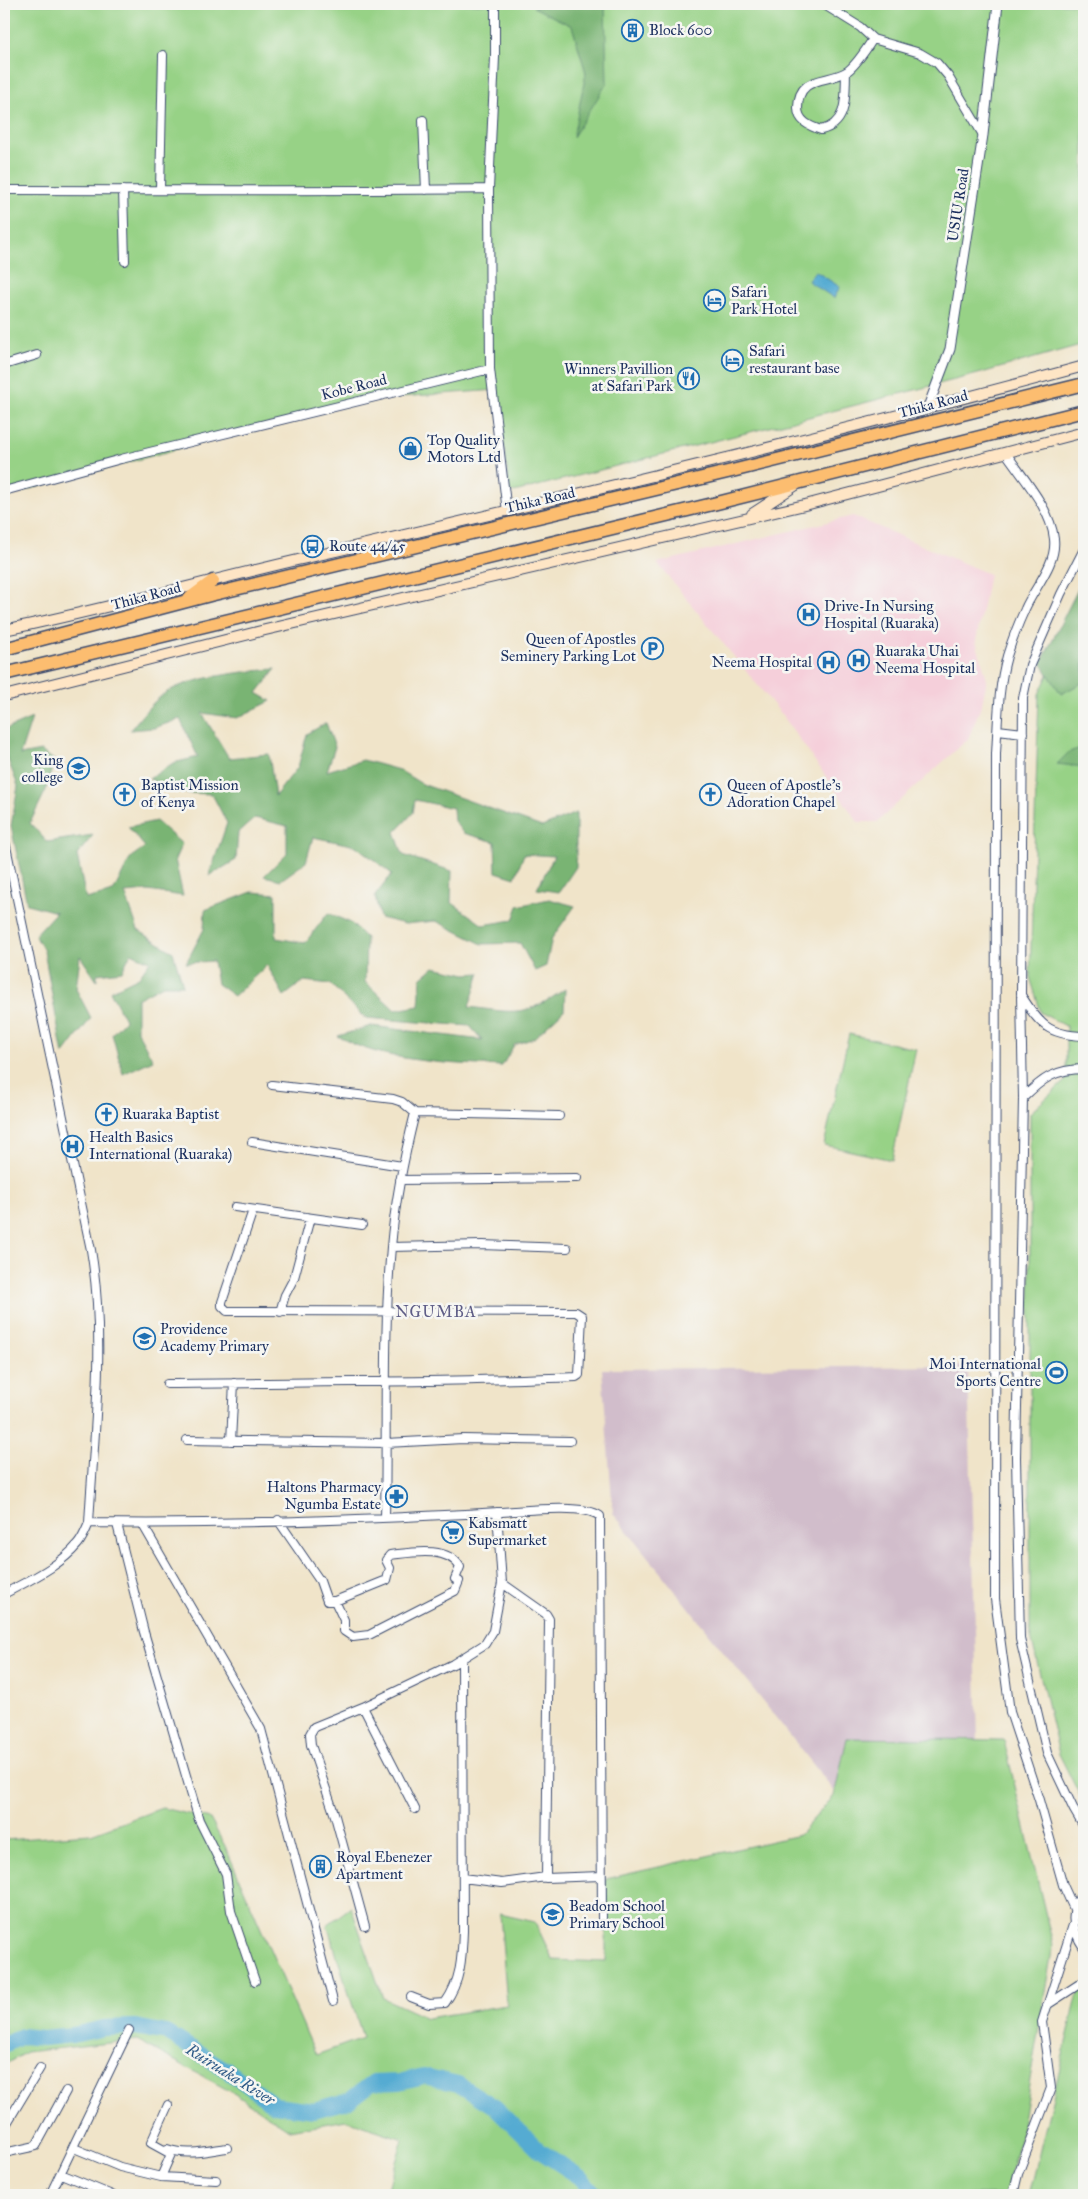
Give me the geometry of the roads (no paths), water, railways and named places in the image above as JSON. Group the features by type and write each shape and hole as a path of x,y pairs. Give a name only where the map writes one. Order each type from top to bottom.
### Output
{"highway":[{"name":"Thika Road","path":"4,649 184,602 736,470 1084,384"},
{"path":"4,674 803,481 1084,411"},
{"path":"184,602 214,581"}],"main road":[{"name":"Thika Road","path":"4,630 92,611 797,442 1084,366"},
{"path":"4,696 261,631 520,573 744,519 1084,432"},
{"path":"744,519 803,481"}],"street":[{"path":"495,4 495,56 489,189 490,369 507,512"},
{"path":"823,4 860,27 873,39 920,53 937,63 948,76 983,135"},
{"name":"USIU Road","path":"928,407 950,349 983,135 998,4"},
{"path":"846,72 845,101 840,120 830,128 820,130 802,120 798,112 798,100 810,84 846,72 873,39"},
{"path":"160,189 163,55"},
{"path":"423,120 426,190"},
{"path":"4,190 489,189"},
{"path":"124,190 125,261"},
{"path":"4,365 37,356"},
{"name":"Kobe Road","path":"4,491 121,458 490,369"},
{"path":"1006,453 1042,508 1053,530 1055,542 1044,574 1025,608 1008,656 999,693 995,1599 1010,1712 1039,1800 1063,1885 1074,1909"},
{"path":"1084,549 1061,594 1030,665 1023,698 1021,994 1023,1098 1016,1458 1020,1639 1047,1753 1084,1827"},
{"path":"998,730 1023,733"},
{"path":"4,837 95,1271 96,1388 89,1523 79,1543 50,1568 4,1594"},
{"path":"1021,994 1036,1020 1048,1029 1084,1036"},
{"path":"1023,1098 1040,1080 1052,1074 1084,1069"},
{"path":"272,1085 393,1099 402,1102 415,1113 559,1116"},
{"path":"385,1518 387,1312 391,1247 402,1166 415,1113"},
{"path":"252,1142 402,1166"},
{"path":"400,1180 577,1178"},
{"path":"234,1207 362,1226"},
{"path":"167,1384 387,1380 484,1381 576,1377 579,1375 582,1316 576,1312 227,1311 222,1306 253,1210"},
{"path":"280,1312 285,1295 294,1278 310,1218"},
{"path":"391,1247 482,1246 566,1248"},
{"path":"231,1441 234,1383"},
{"path":"187,1440 386,1443 463,1439 570,1441"},
{"path":"89,1523 143,1525 385,1518 551,1509 587,1510 600,1516 602,1925"},
{"path":"365,1926 335,1816 311,1745 310,1734 314,1727 363,1707 462,1659 482,1647 490,1636 502,1583 497,1512"},
{"path":"278,1520 320,1581 327,1601 335,1601 387,1580 390,1568 386,1560 390,1555 439,1554 448,1556 460,1567 455,1579 459,1581 455,1591 369,1635 353,1637 344,1631 344,1620 335,1601"},
{"path":"117,1524 144,1632 199,1820 226,1874 231,1911 255,1981"},
{"path":"143,1525 261,1729 333,2001"},
{"path":"502,1583 546,1614 549,1619 546,1878"},
{"path":"411,1997 429,2004 445,2003 459,1978 464,1931 462,1659"},
{"path":"363,1707 415,1809"},
{"path":"463,1878 502,1883 546,1878 601,1876"},
{"path":"1012,2195 1018,2174 1051,2088 1042,2030 1047,2005 1073,1925 1074,1909 1084,1891"},
{"path":"1073,1925 1077,1937 1084,1948"},
{"path":"1047,2005 1084,1980"},
{"path":"50,2195 129,2030"},
{"path":"4,2128 40,2068"},
{"path":"4,2153 36,2146 66,2091"},
{"path":"151,2143 168,2105"},
{"path":"151,2143 171,2154 161,2177"},
{"path":"151,2143 179,2153 227,2148"},
{"path":"74,2148 120,2167 161,2177 216,2180"},
{"path":"61,2174 112,2195"}],"water":[{"path":"815,271 840,287 834,298 808,281"}],"waterway":[{"name":"Ruiruaka River","path":"4,2045 22,2036 43,2038 73,2035 104,2028 135,2027 167,2033 228,2071 275,2105 314,2110 350,2100 372,2083 399,2082 424,2076 458,2084 495,2107 540,2151 580,2177 596,2195"}],"place":[{"name":"Block 600","path":"633,30"},
{"name":"Safari Park Hotel","path":"715,301"},
{"name":"Safari restaurant base","path":"733,360"},
{"name":"Winners Pavillion at Safari Park","path":"689,378"},
{"name":"Top Quality Motors Ltd","path":"411,449"},
{"name":"Route 44/45","path":"313,546"},
{"name":"Drive-In Nursing Hospital (Ruaraka)","path":"808,615"},
{"name":"Queen of Apostles Seminery Parking Lot","path":"652,648"},
{"name":"Ruaraka Uhai Neema Hospital","path":"859,660"},
{"name":"Neema Hospital","path":"828,662"},
{"name":"King college","path":"79,769"},
{"name":"Baptist Mission of Kenya","path":"125,794"},
{"name":"Queen of Apostle's Adoration Chapel","path":"711,794"},
{"name":"Ruaraka Baptist","path":"106,1114"},
{"name":"Health Basics International (Ruaraka)","path":"73,1146"},
{"name":"Providence Academy Primary","path":"144,1338"},
{"name":"Moi International Sports Centre","path":"1057,1373"},
{"name":"Haltons Pharmacy Ngumba Estate","path":"397,1496"},
{"name":"Kabsmatt Supermarket","path":"452,1532"},
{"name":"Royal Ebenezer Apartment","path":"320,1866"},
{"name":"Beadom School Primary School","path":"553,1915"}],"district":[{"name":"NGUMBA","path":"436,1311"}]}
